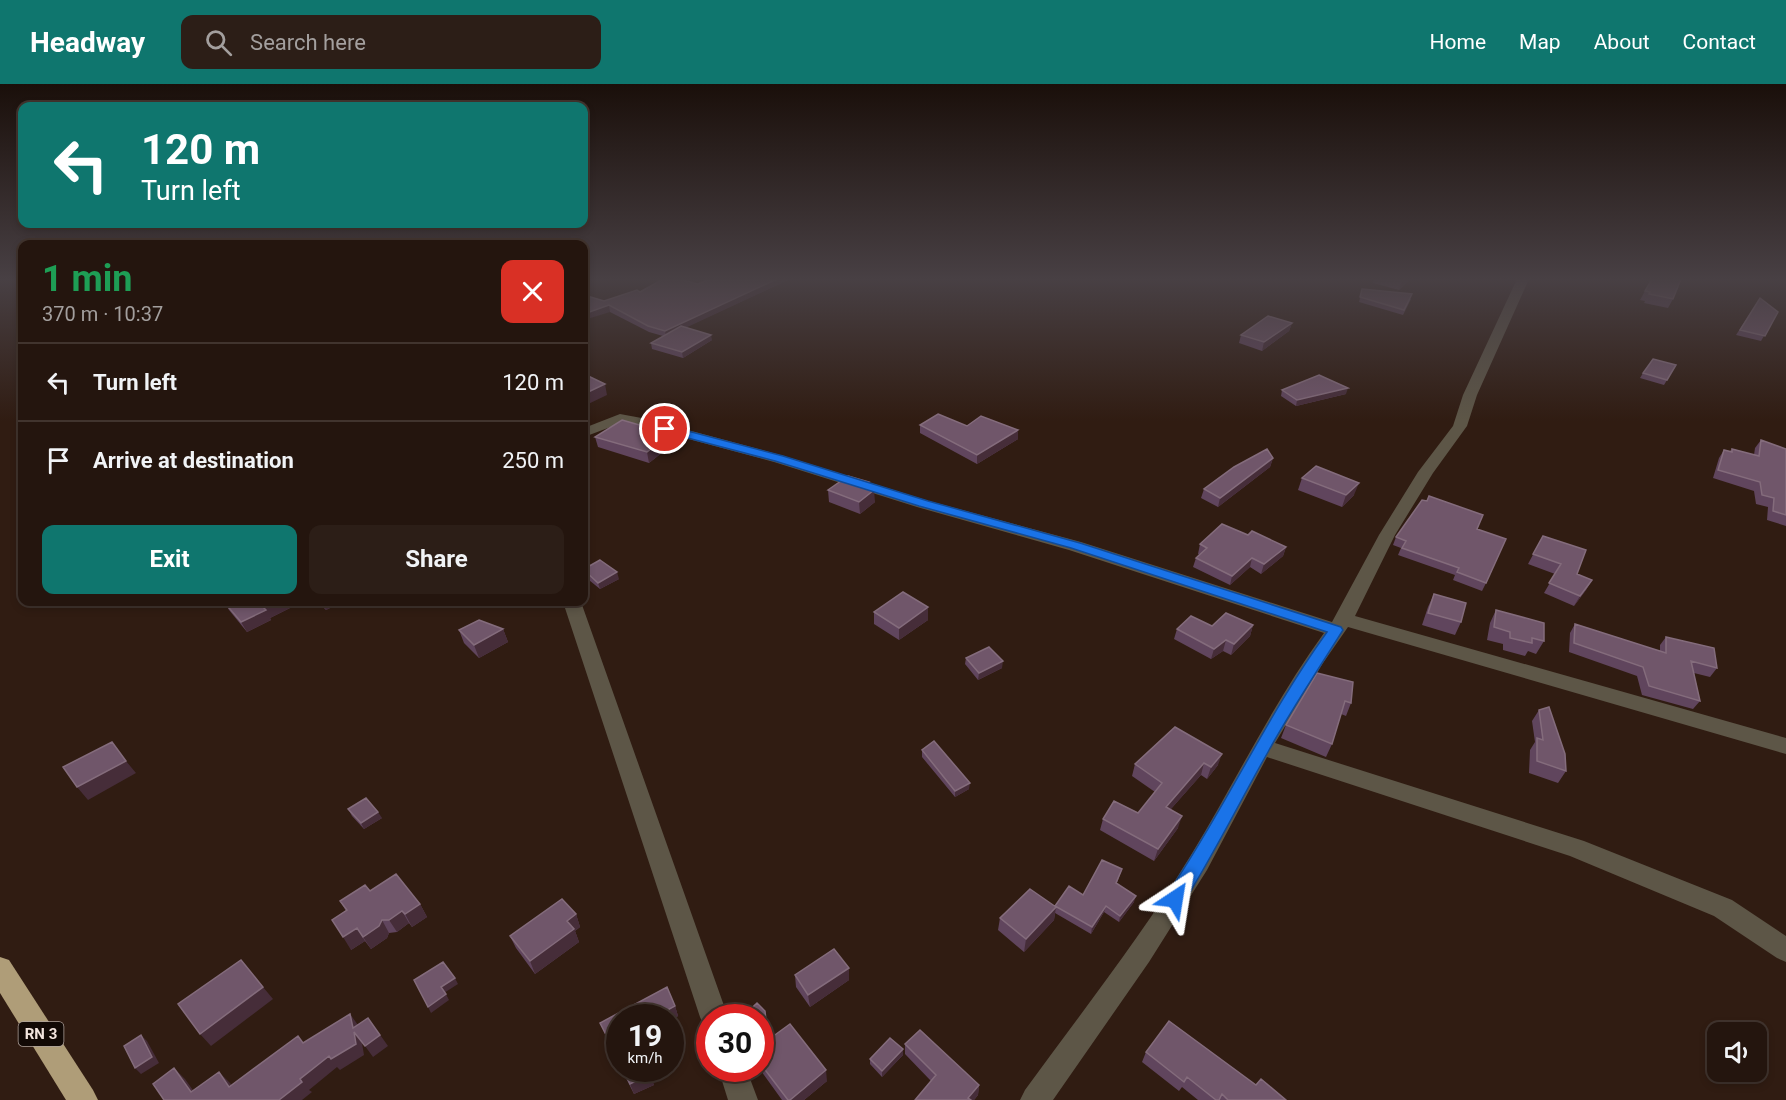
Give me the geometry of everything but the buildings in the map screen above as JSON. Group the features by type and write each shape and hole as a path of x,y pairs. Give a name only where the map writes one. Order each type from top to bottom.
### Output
{"highway":[{"name":"RN 3","path":"0,969 83,1100"}],"street":[{"path":"1035,1100 1140,954 1199,863 1262,747 1316,658 1340,625 1387,535 1426,472 1460,426 1470,395 1503,326"},
{"path":"588,431 620,418 642,422 779,459 923,504 1076,546 1340,625 1786,746"},
{"path":"573,606 710,1004"},
{"path":"1262,747 1424,801 1576,848 1723,908 1786,950"},
{"path":"737,1082 743,1100"}],"route":[{"path":"665,429 779,459 923,504 1076,546 1336,630 1316,658 1262,747 1199,863 1175,899"}]}
